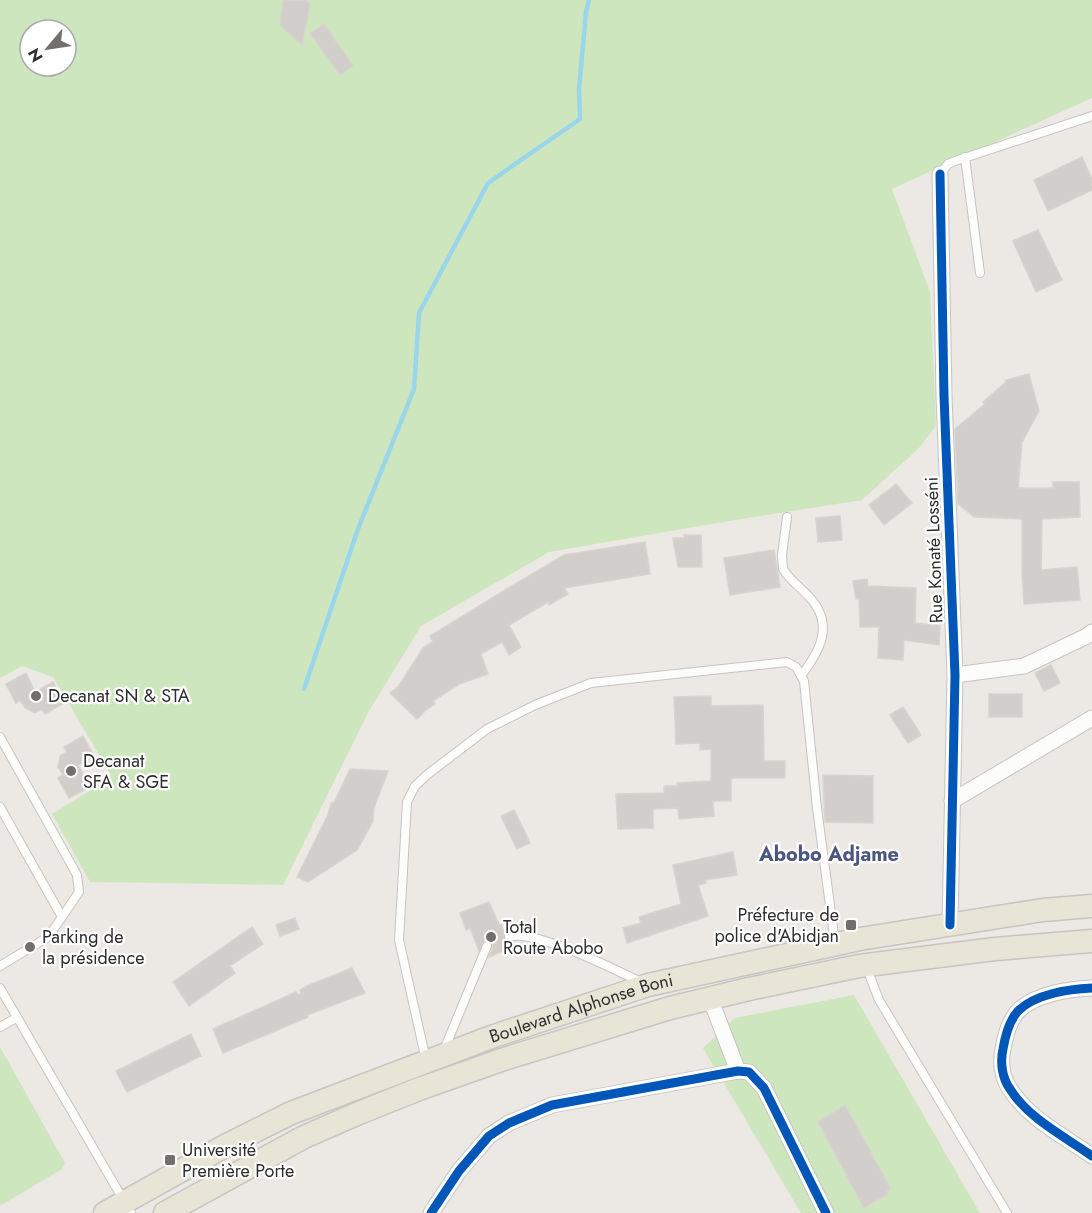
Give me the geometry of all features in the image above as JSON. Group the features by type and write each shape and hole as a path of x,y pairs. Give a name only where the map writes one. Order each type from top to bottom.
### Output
{"main road":[{"name":"Boulevard Alphonse Boni","path":"120,1209 225,1146 291,1113 494,1036 648,985 836,944 1043,910 1092,906"},
{"name":"Boulevard Alphonse Boni","path":"165,1213 304,1137 419,1089 504,1059 670,1008 866,965 995,949 1092,941"}],"street":[{"name":"Rue Konaté Losséni","path":"940,174 944,396 955,675 951,925"},
{"path":"955,675 1024,666 1092,632"},
{"path":"952,801 1092,718"},
{"path":"1092,988 1043,996 1018,1011 1005,1033 1000,1061 1009,1088 1028,1112 1092,1156"},
{"path":"710,998 738,1071"},
{"path":"431,1213 466,1162 489,1136 509,1123 552,1106 738,1071 749,1072 764,1088 826,1213"}],"lane":[{"path":"940,174 948,164 965,157 1092,116"},
{"path":"965,157 980,273"},
{"path":"787,517 782,555 783,569 819,610 824,625 822,640 801,676"},
{"path":"434,1060 399,940 407,802 415,786 428,774 487,729 535,705 591,683 787,662 796,667 804,681 817,808 836,944"},
{"path":"0,737 77,875 80,892 48,937 0,966"},
{"path":"0,807 62,917"},
{"path":"509,938 514,936 543,939 648,985"},
{"path":"434,1060 452,1027 487,946"},
{"path":"866,965 879,1000 1007,1213"},
{"path":"0,988 63,1095 120,1209"},
{"path":"0,1027 16,1018"}],"green space":[{"path":"0,0 1092,0 1092,98 892,189 930,292 936,426 918,449 862,500 549,552 421,626 369,711 283,885 90,882 52,814 111,775 53,677 22,666 0,678"},
{"path":"854,995 980,1213 801,1213 703,1048 735,1018"},
{"path":"0,1047 65,1163 62,1169 0,1206"}],"building":[{"path":"283,0 306,0 310,5 302,45 280,25"},
{"path":"324,24 353,66 340,75 310,33"},
{"path":"1082,157 1092,179 1092,190 1048,211 1034,180"},
{"path":"1038,230 1062,280 1036,292 1013,241"},
{"path":"1029,374 1039,411 1022,442 1018,488 1053,488 1053,482 1079,482 1080,517 1042,519 1041,570 1077,567 1080,600 1024,604 1022,519 974,517 958,504 955,429 985,404 983,402 1006,380"},
{"path":"896,484 912,503 884,525 869,505"},
{"path":"840,516 842,540 818,542 816,518"},
{"path":"684,535 701,535 702,567 678,567 673,538 684,538"},
{"path":"645,542 650,574 564,588 568,594 549,605 548,602 509,625 521,647 509,655 502,642 481,654 488,674 459,684 433,701 435,704 417,719 390,693 398,687 423,648 433,641 430,636 564,555"},
{"path":"774,550 780,587 730,595 724,558"},
{"path":"867,579 868,586 916,588 915,623 940,626 939,645 904,640 903,660 878,658 879,627 860,627 859,599 856,599 853,581"},
{"path":"1051,665 1060,683 1044,691 1035,673"},
{"name":"Decanat SN & STA","path":"26,673 35,692 53,682 64,703 45,714 42,709 35,713 25,708 20,700 16,703 6,684"},
{"path":"989,694 1022,694 1022,717 989,717"},
{"path":"711,696 711,706 763,705 764,761 785,761 785,778 731,778 731,801 713,801 714,816 679,819 678,808 653,809 653,828 618,829 616,794 664,793 664,786 711,781 711,749 700,750 700,743 676,744 674,697"},
{"path":"903,707 921,735 908,743 890,715"},
{"name":"Decanat SFA & SGE","path":"83,736 94,756 78,765 90,787 69,798 58,778 63,775 58,767 60,756 67,752 64,747"},
{"path":"350,769 388,771 374,808 373,821 357,850 308,882 297,877 328,815 331,803 334,803"},
{"path":"823,775 873,776 873,823 825,822"},
{"path":"514,810 530,843 517,849 501,816"},
{"path":"733,852 737,875 705,880 706,883 698,885 708,916 627,943 623,928 641,923 639,917 681,904 673,865"},
{"path":"489,902 499,925 501,924 504,940 510,948 489,957 493,948 492,943 489,940 484,941 479,951 470,928 466,930 460,913"},
{"path":"295,918 299,929 280,936 276,925"},
{"path":"252,927 263,944 230,966 235,973 189,1006 173,982"},
{"path":"352,968 365,993 307,1015 308,1017 223,1053 213,1029 296,992 298,995 301,993 300,990 307,986"},
{"path":"191,1034 201,1056 127,1092 116,1071"},
{"path":"845,1105 891,1189 887,1191 888,1194 864,1208 818,1122"}],"waterway":[{"path":"304,689 358,529 414,389 419,313 488,183 580,119 579,89 589,0"}],"cycle path":[{"path":"940,174 944,396 955,675 950,925"},
{"path":"1092,988 1053,993 1025,1005 1010,1024 1002,1059 1005,1080 1018,1100 1037,1118 1092,1156"},
{"path":"431,1213 459,1171 489,1136 509,1123 552,1105 738,1071 749,1072 764,1088 826,1213"}],"place":[{"name":"Decanat SN & STA","path":"36,696"},
{"name":"Decanat SFA & SGE","path":"71,771"},
{"name":"Préfecture de police d'Abidjan","path":"851,925"},
{"name":"Total Route Abobo","path":"491,937"},
{"name":"Parking de la présidence","path":"30,947"},
{"name":"Université Première Porte","path":"170,1160"}],"district":[{"name":"Abobo Adjame","path":"829,854"}]}
